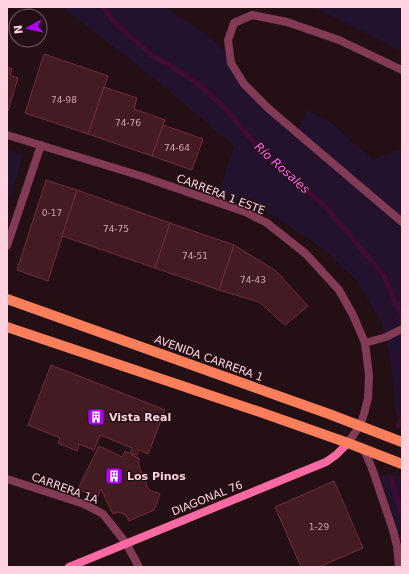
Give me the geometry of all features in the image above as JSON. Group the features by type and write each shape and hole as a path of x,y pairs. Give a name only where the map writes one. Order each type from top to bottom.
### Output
{"main road":[{"name":"AVENIDA CARRERA 1","path":"7,299 402,442"},
{"path":"7,327 348,443 402,464"}],"street":[{"path":"402,70 339,40 287,22 252,15 234,23 228,40 231,63 244,84 268,109 402,222"},
{"name":"CARRERA 1 ESTE","path":"7,135 141,176 245,212 267,223 306,254 339,290 353,315 365,343 369,375 368,398 360,426 348,443"},
{"path":"7,246 41,145"},
{"path":"365,343 386,337 402,329"},
{"name":"DIAGONAL 76","path":"69,567 326,462 336,455 348,443"},
{"path":"364,449 393,530 397,546 399,567"},
{"name":"CARRERA 1A","path":"7,478 84,504 103,514 126,544 139,567"}],"shaded area":[{"path":"62,7 166,7 215,41 294,139 307,110 333,124 372,160 402,149 402,418 396,415 391,366 382,323 356,280 323,249 272,215 219,193 234,146 152,77"},
{"path":"311,7 402,7 402,52 338,19"},
{"path":"7,150 23,155 7,208"},
{"path":"398,475 402,477 402,556 396,523 379,476"}],"building":[{"path":"44,54 108,76 88,134 25,113"},
{"path":"7,67 12,69 10,75 18,78 8,111 7,111"},
{"path":"104,87 137,98 134,109 165,120 152,156 88,134"},
{"path":"163,125 203,139 192,170 152,156"},
{"path":"46,180 77,190 48,281 17,270"},
{"path":"77,190 170,223 155,268 62,236"},
{"path":"170,223 234,245 219,290 155,268"},
{"path":"234,245 276,271 308,306 285,325 259,302 219,290"},
{"name":"Vista Real","path":"51,365 165,410 148,454 139,450 137,455 130,453 132,448 100,435 94,450 79,444 77,451 58,443 60,438 28,425"},
{"name":"Los Pinos","path":"99,446 122,457 125,451 140,459 138,463 149,490 160,494 154,510 129,521 126,515 118,512 113,514 101,489 97,498 78,489"},
{"path":"334,481 363,548 319,567 301,567 275,507"}],"waterway":[{"name":"Río Rosales","path":"104,7 113,21 150,54 193,80 223,106 264,154 323,204 384,276 402,317"},
{"name":"Río Rosales","path":"398,426 402,419"},
{"name":"Río Rosales","path":"391,478 402,515"}],"place":[{"name":"Vista Real","path":"96,417"},
{"name":"Los Pinos","path":"114,476"}]}
